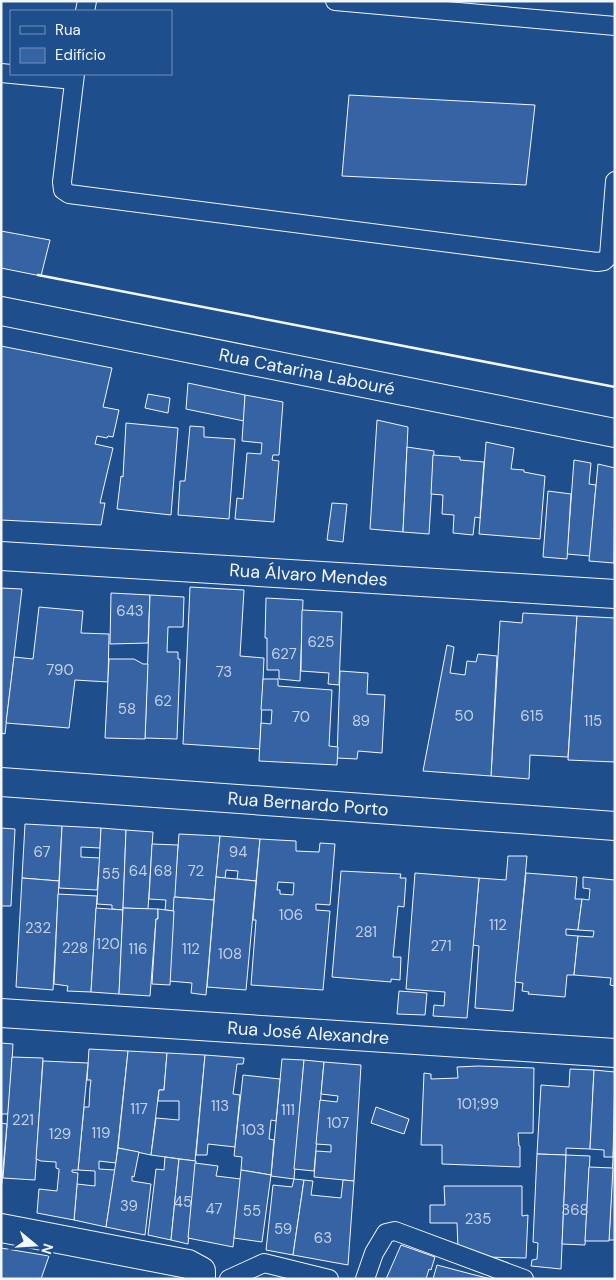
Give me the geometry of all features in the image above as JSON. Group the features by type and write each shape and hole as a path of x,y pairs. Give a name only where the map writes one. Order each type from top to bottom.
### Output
{"street":[{"name":"Rua Catarina Labouré","path":"1,312 615,433"},
{"name":"Rua Álvaro Mendes","path":"1,556 615,594"},
{"name":"Rua Bernardo Porto","path":"1,782 615,826"},
{"name":"Rua José Alexandre","path":"1,1013 615,1053"},
{"path":"1,1228 182,1263 200,1274"}],"lane":[{"path":"335,1 615,26"},
{"path":"38,75 75,77 62,182 63,190 69,194 597,262 609,256 615,181"},
{"path":"365,1279 374,1253 386,1234 395,1231 524,1279"},
{"path":"229,1279 264,1263 329,1279"}],"building":[{"path":"349,95 535,105 526,185 342,176"},
{"path":"1,231 50,240 41,276 1,268"},
{"path":"1,346 112,368 103,407 119,410 113,437 97,436 95,444 113,448 100,503 105,503 101,525 1,520"},
{"path":"188,383 245,395 244,421 186,409"},
{"path":"148,394 170,398 168,413 145,408"},
{"path":"245,395 283,402 279,455 273,455 272,460 279,461 274,522 235,519 237,498 243,499 247,453 261,454 262,443 242,441"},
{"path":"377,420 408,427 403,532 370,529"},
{"path":"126,423 178,428 171,515 117,509 121,476 123,477"},
{"path":"190,426 204,427 204,437 235,439 229,519 178,515 180,481 185,481"},
{"path":"486,442 514,448 511,469 524,470 524,472 545,476 540,539 479,534"},
{"path":"407,447 434,451 429,534 403,532"},
{"path":"433,455 460,457 460,460 484,462 480,518 475,517 473,535 453,533 454,515 442,514 443,495 431,494"},
{"path":"574,460 591,463 589,484 596,485 590,556 567,554"},
{"path":"598,464 615,468 614,563 589,561"},
{"path":"548,491 571,494 567,559 543,557"},
{"path":"332,503 347,504 343,542 327,540"},
{"path":"190,587 244,590 240,656 264,658 260,749 183,744"},
{"path":"1,588 22,589 5,734 1,733"},
{"path":"111,593 150,595 148,643 110,644"},
{"path":"150,595 184,597 183,627 168,627 167,652 178,652 178,659 180,659 177,739 145,738"},
{"path":"266,598 303,600 300,681 279,679 279,670 267,670 267,638 265,638"},
{"path":"39,607 83,611 81,633 109,634 108,682 75,680 69,728 6,723 14,657 33,659"},
{"path":"302,610 342,612 339,685 328,684 329,673 301,671"},
{"path":"523,613 577,616 568,757 530,755 529,779 491,776 500,621 522,623"},
{"path":"577,616 615,618 615,762 568,760"},
{"path":"447,645 454,647 450,673 465,675 467,661 476,662 478,654 497,656 491,776 423,771"},
{"path":"109,659 134,659 143,664 148,664 145,739 105,738"},
{"path":"340,671 368,673 367,694 385,695 382,753 358,751 357,759 337,758"},
{"path":"263,679 278,679 278,686 332,690 329,746 338,747 337,765 259,761 261,723 271,724 272,710 261,710"},
{"path":"25,824 62,826 59,881 22,878"},
{"path":"62,826 101,828 100,848 81,847 81,857 100,858 97,890 59,888"},
{"path":"1,828 15,829 11,906 1,906"},
{"path":"101,828 126,830 123,910 112,909 112,905 97,904"},
{"path":"126,830 153,832 148,909 123,908"},
{"path":"179,834 220,836 214,900 174,897"},
{"path":"220,836 260,839 256,881 237,879 238,871 226,870 225,878 216,877"},
{"path":"260,839 296,841 296,851 319,852 320,843 335,844 330,905 316,904 316,910 330,911 323,990 251,985 256,920 253,920","holes":["278,882 294,883 293,895 280,894 280,890 277,890"]},
{"path":"152,844 178,845 174,911 165,910 166,900 149,899"},
{"path":"508,856 527,856 513,1011 475,1008 479,946 473,945 479,878 506,880"},
{"path":"341,871 401,874 400,878 406,878 404,907 398,906 393,957 401,957 400,980 391,979 391,982 332,977"},
{"path":"415,873 479,878 467,1018 433,1016 434,1005 444,1006 445,992 406,989"},
{"path":"526,873 577,877 575,899 582,899 578,930 566,929 566,935 578,936 574,975 567,975 565,997 528,994 529,992 522,991 523,983 515,982"},
{"path":"216,877 256,881 246,990 207,987"},
{"path":"583,877 615,880 615,986 610,985 611,978 574,975 578,936 593,937 594,931 578,930 582,899 589,900 590,889 583,888"},
{"path":"22,878 59,881 53,990 16,987"},
{"path":"58,894 97,896 91,992 67,991 68,986 54,984"},
{"path":"174,897 214,900 206,995 191,993 192,983 169,981"},
{"path":"96,908 123,910 119,994 91,992"},
{"path":"123,908 158,909 150,996 119,994"},
{"path":"158,909 174,911 170,985 152,984"},
{"path":"399,991 427,993 425,1015 397,1014"},
{"path":"1,1043 13,1044 9,1111 7,1114 1,1114"},
{"path":"89,1049 128,1051 116,1163 99,1161 99,1169 115,1170 106,1227 74,1220 77,1184 95,1186 95,1171 78,1170 84,1107 89,1107 91,1080 87,1080"},
{"path":"128,1051 167,1053 164,1090 159,1090 151,1155 118,1148"},
{"path":"167,1053 205,1055 195,1161 151,1155 156,1118 179,1120 179,1101 158,1101 159,1090 164,1090"},
{"path":"205,1055 244,1059 243,1064 237,1064 233,1094 240,1095 235,1147 208,1144 207,1155 196,1155"},
{"path":"12,1057 43,1058 35,1180 3,1178"},
{"path":"282,1059 304,1060 294,1179 271,1176"},
{"path":"304,1060 324,1062 314,1171 294,1169"},
{"path":"43,1061 88,1063 78,1170 72,1170 72,1172 78,1173 74,1220 37,1213 39,1189 57,1191 59,1171 56,1168 56,1162 36,1159"},
{"path":"324,1062 361,1065 354,1181 314,1177 316,1151 331,1152 331,1145 316,1144 320,1100 337,1102 338,1096 321,1094"},
{"path":"457,1067 534,1068 533,1133 518,1133 520,1167 442,1164 442,1145 421,1145 424,1073 431,1074 431,1079 458,1078"},
{"path":"570,1069 594,1070 590,1149 566,1148 566,1155 537,1154 541,1085 569,1087"},
{"path":"594,1070 615,1072 613,1157 604,1157 604,1150 590,1149"},
{"path":"243,1075 280,1079 276,1121 271,1120 269,1139 274,1140 271,1175 241,1170 242,1157 234,1156"},
{"path":"376,1107 409,1119 404,1134 371,1123"},
{"path":"1,1123 7,1124 1,1192"},
{"path":"615,1125 615,1157 613,1157"},
{"path":"118,1148 139,1152 132,1181 151,1184 145,1235 106,1227"},
{"path":"537,1154 566,1155 561,1269 531,1266 532,1260 537,1259 538,1243 533,1242"},
{"path":"566,1155 590,1156 585,1245 562,1244"},
{"path":"165,1157 179,1159 171,1240 148,1235 156,1169 164,1170"},
{"path":"613,1157 615,1157 615,1240 609,1240"},
{"path":"179,1159 196,1161 188,1244 171,1240"},
{"path":"195,1163 218,1166 216,1176 241,1179 233,1247 188,1238"},
{"path":"589,1167 613,1168 609,1241 585,1241"},
{"path":"241,1170 271,1175 262,1242 234,1238"},
{"path":"294,1179 304,1180 293,1255 266,1250 273,1185 292,1187"},
{"path":"304,1180 313,1181 311,1195 341,1198 343,1180 354,1181 348,1265 293,1255"},
{"path":"444,1186 522,1186 522,1216 528,1215 526,1258 483,1257 458,1248 457,1223 430,1223 430,1205 445,1205"},
{"path":"401,1245 435,1257 426,1279 386,1279"},
{"path":"1,1248 49,1256 41,1279 1,1279"},
{"path":"437,1265 471,1274 491,1279 433,1279"}],"wall":[{"path":"38,275 615,387"}]}
